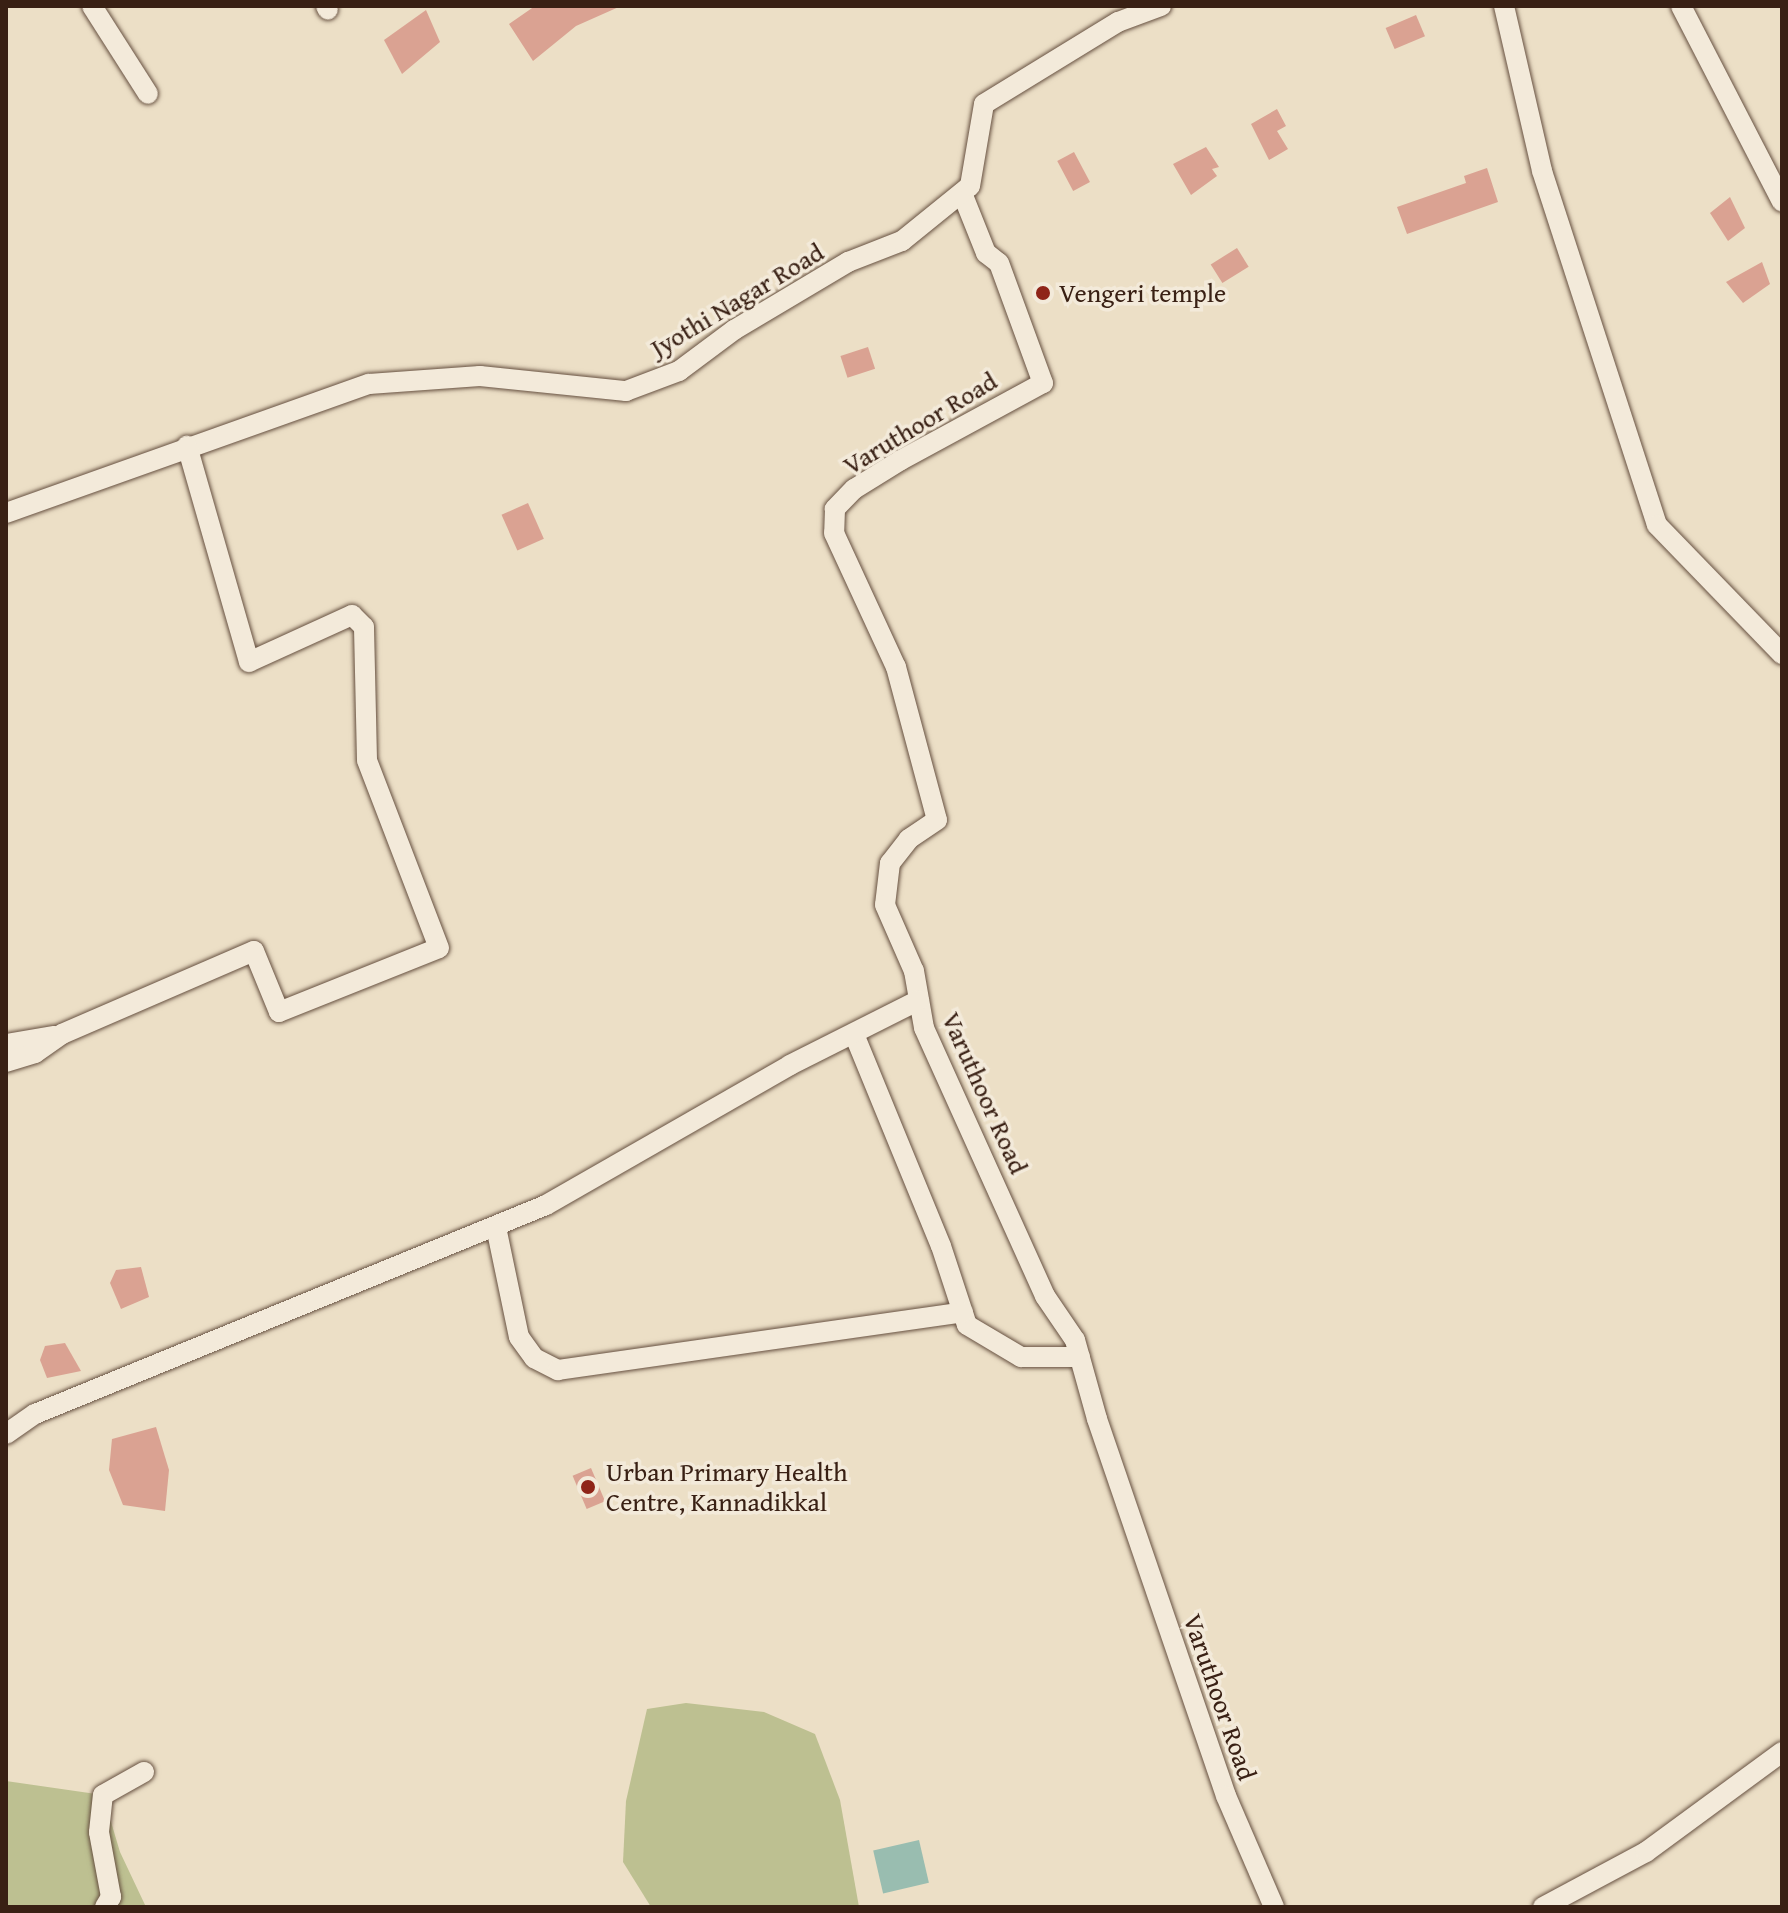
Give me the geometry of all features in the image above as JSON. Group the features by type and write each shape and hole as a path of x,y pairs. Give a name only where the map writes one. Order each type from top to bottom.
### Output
{"street":[{"path":"92,6 148,94"},
{"path":"962,193 970,186 984,104 1118,22 1161,6"},
{"path":"1504,6 1542,171 1657,525 1782,654"},
{"path":"1681,6 1782,202"},
{"name":"Jyothi Nagar Road","path":"6,513 187,446 369,384 480,376 626,391 679,371 734,330 848,262 902,241 962,193"},
{"name":"Varuthoor Road","path":"962,193 986,253 999,263 1043,383 854,489 835,509 834,533 896,667 937,820 909,839 890,863 885,905 914,971 930,1042 1045,1296 1075,1340 1226,1796 1274,1907"},
{"path":"6,1062 35,1053 62,1034 254,951 279,1012 439,948 367,760 364,627 352,615 249,662 187,446"},
{"path":"6,1434 35,1414 546,1205 790,1065 919,1000"},
{"path":"6,1044 62,1034"},
{"path":"854,1034 967,1325 1021,1357 1080,1357"},
{"path":"496,1227 519,1337 534,1358 558,1370 963,1312"},
{"path":"1543,1907 1646,1852 1782,1752"},
{"path":"105,1907 111,1897 99,1832 103,1795 144,1772"}],"green space":[{"path":"686,1703 764,1712 815,1734 840,1800 859,1907 651,1907 623,1862 626,1801 647,1709"},
{"path":"6,1781 103,1795 120,1852 146,1907 6,1907"}],"water":[{"path":"919,1840 929,1883 883,1893 873,1851"}],"building":[{"path":"535,6 621,6 576,26 533,61 509,24"},
{"path":"426,10 440,42 402,74 384,40"},
{"path":"1416,15 1425,36 1395,49 1386,28"},
{"path":"1277,109 1286,126 1277,131 1288,149 1269,160 1251,124"},
{"path":"1206,147 1219,167 1212,169 1217,176 1191,195 1173,164"},
{"path":"1074,152 1090,182 1073,191 1057,161"},
{"path":"1487,168 1498,202 1407,234 1397,207 1466,183 1464,176"},
{"path":"1730,197 1745,228 1728,241 1710,213"},
{"path":"1237,248 1249,267 1222,283 1211,264"},
{"path":"1762,262 1770,284 1743,303 1726,282"},
{"path":"868,347 875,369 848,378 840,356"},
{"path":"528,503 544,539 517,550 502,515"},
{"path":"141,1267 149,1297 121,1309 110,1283 116,1270"},
{"path":"65,1343 81,1371 47,1378 40,1360 45,1346"},
{"path":"156,1427 169,1470 165,1511 123,1505 109,1470 112,1439"},
{"path":"591,1468 605,1501 587,1509 573,1476"}],"place":[{"name":"Vengeri temple","path":"1043,293"},
{"name":"Urban Primary Health Centre, Kannadikkal","path":"588,1487"}]}
